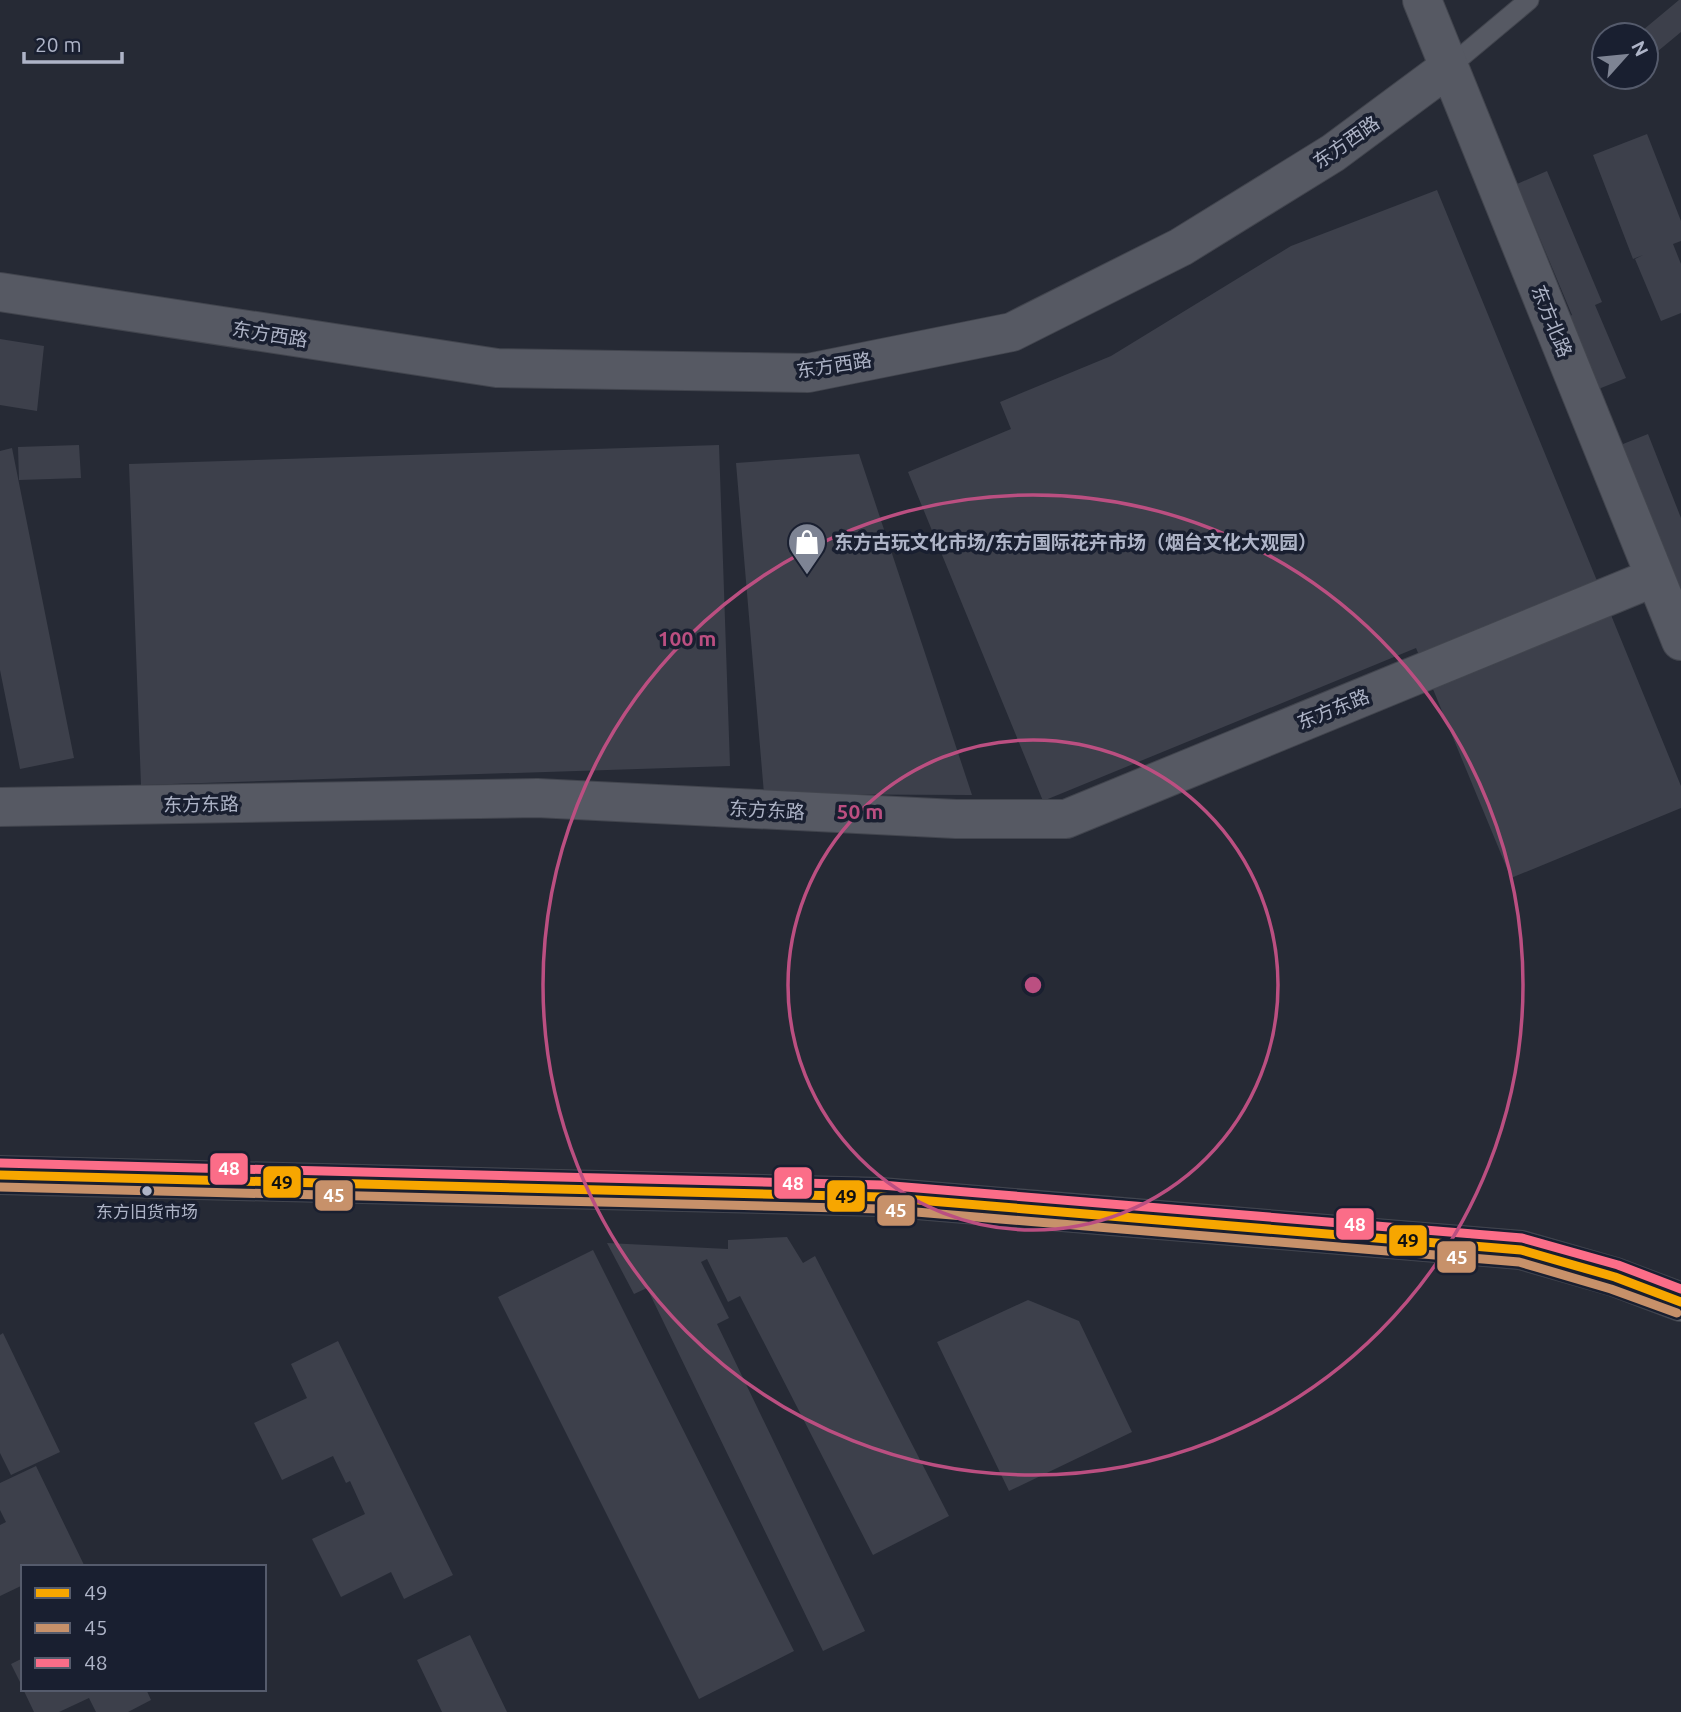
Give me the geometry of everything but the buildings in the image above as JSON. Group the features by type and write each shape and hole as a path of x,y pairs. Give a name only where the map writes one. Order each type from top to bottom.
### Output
{"street":[{"name":"东方北路","path":"1422,0 1681,641"},
{"name":"东方西路","path":"0,292 497,368 808,373 1012,332 1181,247 1333,153 1449,67"},
{"name":"东方东路","path":"0,807 537,798 956,819 1066,819 1655,577"},
{"path":"0,1175 881,1197 1521,1250 1615,1277 1681,1301"}],"lane":[{"name":"东方西路","path":"1449,67 1529,0"}],"transit line":[{"name":"48","path":"0,1163 881,1185 1522,1238 1618,1265 1681,1289"},
{"name":"49","path":"0,1175 881,1197 1521,1250 1615,1277 1681,1302"},
{"name":"45","path":"0,1187 880,1209 1519,1262 1611,1289 1677,1313"}],"place":[{"name":"东方古玩文化市场/东方国际花卉市场（烟台文化大观园）","path":"807,576"},
{"name":"东方旧货市场","path":"147,1191"}]}
